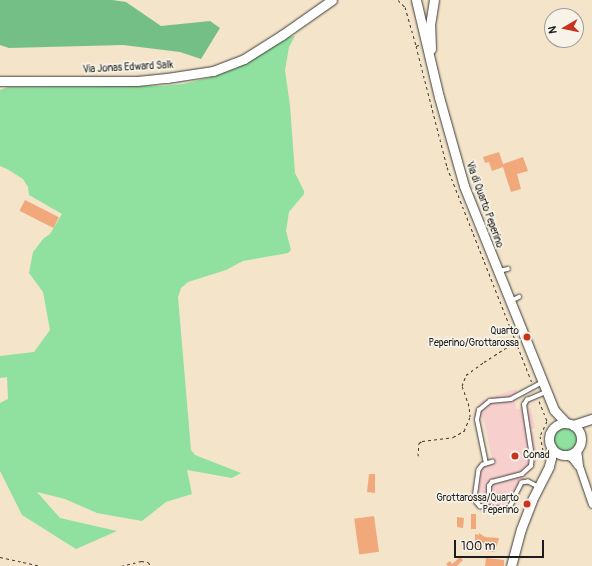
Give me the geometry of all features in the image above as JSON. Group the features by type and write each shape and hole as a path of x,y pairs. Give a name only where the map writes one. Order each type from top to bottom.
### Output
{"street":[{"name":"Via Jonas Edward Salk","path":"0,81 137,81 213,71 244,59 282,35 332,0"},
{"path":"417,4 432,3"},
{"path":"420,18 432,3"},
{"path":"432,3 430,25 432,64"},
{"name":"Via di Quarto Peperino","path":"417,4 425,43 432,64 446,124 464,186 554,410 553,428"},
{"name":"Via di Quarto Peperino","path":"554,410 569,424"},
{"path":"511,566 519,534 538,487 552,458 548,450 549,436 553,428 558,424 569,424 590,420"},
{"path":"580,434 590,420"},
{"path":"549,466 564,455 572,454 581,442 580,434 569,424"},
{"path":"577,449 579,466 592,504"},
{"path":"548,450 572,458 579,466"}],"lane":[{"path":"498,272 508,269"},
{"path":"510,302 519,297"},
{"path":"486,464 477,420 479,410 490,401 511,399 542,382"},
{"path":"514,499 494,497 489,494 488,489 492,482 522,474 531,466 532,457 523,408 525,402 547,392"},
{"path":"493,462 483,465 480,470 475,500 480,506 508,510 522,483 528,482 538,487"}],"path":[{"path":"398,0 405,7 448,166 533,386"},
{"path":"416,46 425,43"},
{"path":"418,456 419,443 422,441 453,437 464,431 470,417 469,406 462,386 466,375 524,336"},
{"path":"537,396 547,422 542,430 540,439 548,450"},
{"path":"0,557 41,566"},
{"path":"122,566 141,561 148,562 152,566"}],"shaded area":[{"path":"516,389 516,409 531,408 535,427 534,429 529,429 530,433 533,432 537,454 534,455 534,466 523,478 531,480 528,486 521,488 511,510 505,512 480,507 474,504 472,496 478,464 482,460 493,463 483,417 474,420 474,413 483,400"}],"green space":[{"path":"0,0 112,0 126,2 161,26 210,21 220,28 201,59 180,52 123,45 9,48 0,45"},
{"path":"295,36 289,47 285,70 290,106 295,173 304,194 289,212 286,231 291,250 288,253 243,261 226,270 188,282 181,288 178,297 191,450 195,455 241,473 232,478 187,470 192,494 166,502 142,521 97,513 65,499 37,492 60,518 117,531 76,549 22,515 0,471 0,403 8,399 7,377 0,378 0,356 34,352 50,330 43,292 29,273 33,252 44,238 50,234 62,214 29,195 28,187 23,179 0,166 0,90 8,87 160,86 183,84 216,76 248,62 288,37"},
{"path":"565,427 573,431 577,439 573,447 565,451 557,447 553,439 557,431"}],"building":[{"path":"499,152 503,164 523,157 528,171 517,174 521,189 511,192 503,167 492,171 489,162 485,163 483,157"},
{"path":"25,200 59,217 53,228 20,211"},
{"path":"369,474 375,474 375,493 367,492"},
{"path":"471,514 476,514 476,529 471,529"},
{"path":"374,516 379,552 359,554 354,519"},
{"path":"457,517 464,518 463,528 457,527"},
{"path":"479,533 485,537 499,538 495,552 486,551 487,544 482,543 481,551 475,551 475,534 479,535"},
{"path":"460,557 463,560 457,566 448,566 446,564 450,561 452,564"},
{"path":"486,558 504,560 504,566 485,566"}],"place":[{"name":"Quarto Peperino/Grottarossa","path":"527,337"},
{"name":"Conad","path":"515,456"},
{"name":"Grottarossa/Quarto Peperino","path":"527,504"}]}
